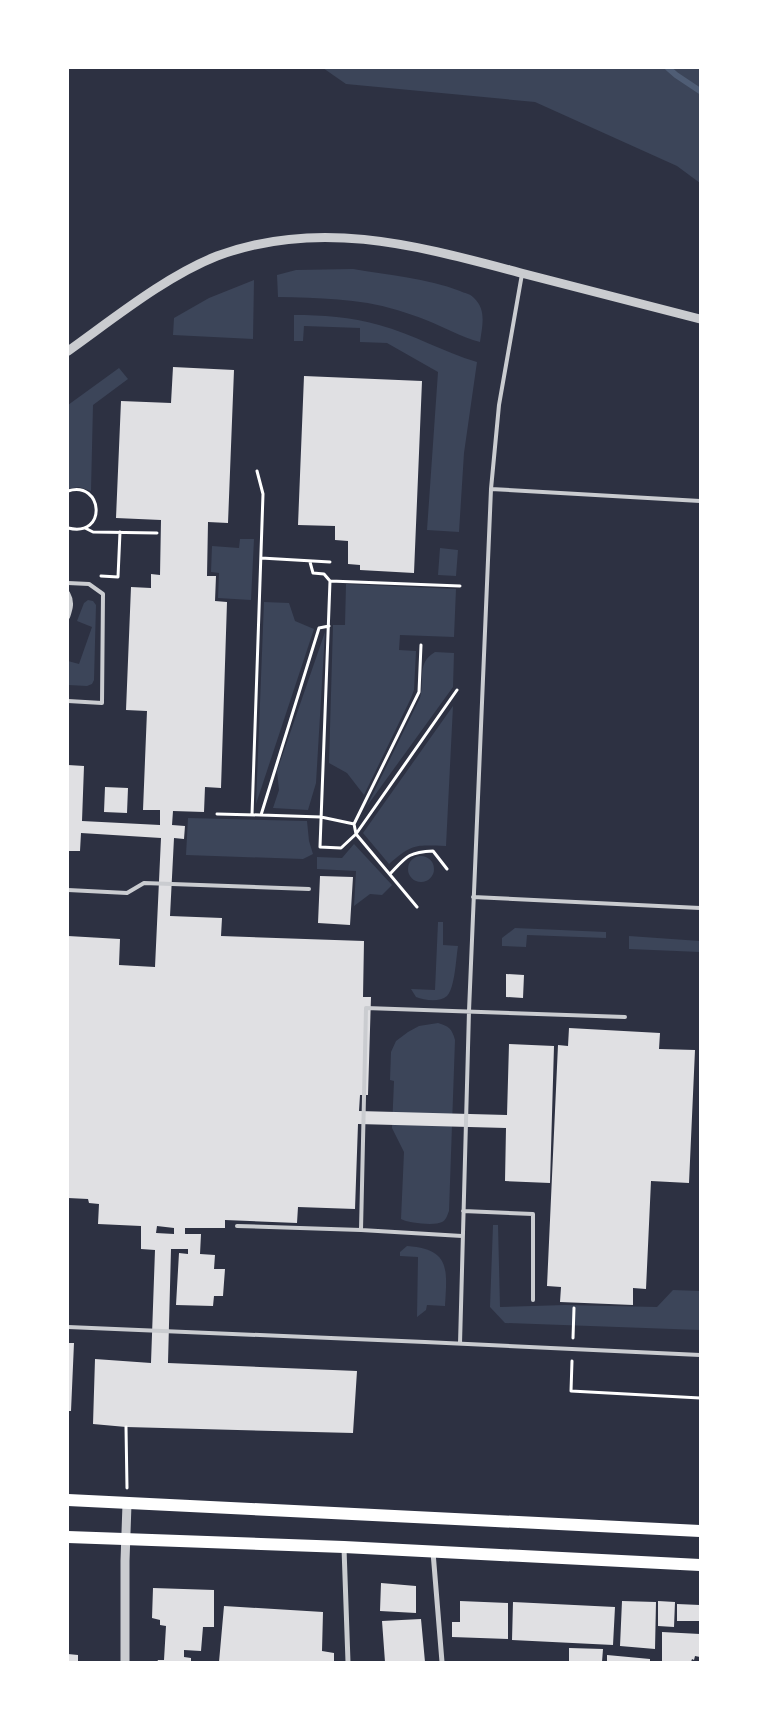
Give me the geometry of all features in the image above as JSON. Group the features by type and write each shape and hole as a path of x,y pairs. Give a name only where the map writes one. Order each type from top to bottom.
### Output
{"main road":[{"path":"68,1500 700,1531"},
{"path":"68,1537 344,1547 700,1565"}],"street":[{"path":"68,351 162,285 217,256 280,240 321,237 377,240 453,255 700,319"},
{"path":"125,1662 127,1504"},
{"path":"344,1547 348,1662"},
{"path":"433,1552 442,1662"}],"lane":[{"path":"460,1344 468,1011 491,489 499,405 522,273"},
{"path":"491,489 700,501"},
{"path":"68,583 89,584 103,594 102,702 68,701"},
{"path":"68,593 72,606 68,617"},
{"path":"68,890 127,893 144,883 309,889"},
{"path":"473,897 700,908"},
{"path":"361,1230 366,1008 625,1017"},
{"path":"463,1211 532,1214 533,1300"},
{"path":"237,1226 361,1230 462,1236"},
{"path":"68,1327 700,1355"}],"path":[{"path":"252,815 263,494 257,470"},
{"path":"68,491 74,489 84,490 94,500 96,507 95,517 86,528 79,530 68,528"},
{"path":"86,528 92,532 157,533"},
{"path":"118,577 120,532"},
{"path":"261,558 330,562"},
{"path":"310,562 313,573 324,574 330,580 460,586"},
{"path":"330,580 320,846 341,848 356,834 456,690"},
{"path":"261,815 319,628 329,626"},
{"path":"417,907 356,834 354,824 419,692 421,645"},
{"path":"217,814 321,817 354,824"},
{"path":"390,874 407,856 418,852 433,852 447,869"},
{"path":"572,1372 571,1391 700,1398"},
{"path":"126,1427 127,1504"}],"shaded area":[{"path":"323,68 700,68 700,183 677,166 535,102 346,84"},
{"path":"353,269 421,280 471,296 478,303 482,313 480,342 419,317 382,306 338,299 278,297 277,275 296,270"},
{"path":"254,280 253,339 173,335 174,318 209,298"},
{"path":"294,315 315,315 368,322 404,333 477,362 464,453 459,532 427,530 438,372 387,343 360,342 360,328 304,326 303,341 294,341"},
{"path":"119,368 128,379 93,405 91,491 79,487 68,489 68,405"},
{"path":"240,539 254,539 251,600 218,598 219,573 211,572 212,546 239,548"},
{"path":"440,548 458,550 456,576 438,575"},
{"path":"346,584 456,589 454,637 400,635 399,650 416,651 414,690 364,795 347,773 329,763 333,625 345,625"},
{"path":"88,600 93,601 96,605 94,680 92,684 87,686 68,685 68,661 79,664 92,627 77,621 84,603"},
{"path":"264,602 289,603 295,621 314,629 256,804"},
{"path":"325,632 316,783 308,810 273,808 279,790 277,771"},
{"path":"435,652 454,653 453,687 367,806 420,698 425,661"},
{"path":"453,706 446,846 427,845 415,847 404,852 389,864 363,833"},
{"path":"188,818 307,821 309,841 313,854 303,859 186,855"},
{"path":"354,844 392,885 382,895 370,894 354,906 356,871 317,869 317,857 342,858"},
{"path":"421,856 430,860 434,869 430,878 421,882 412,878 408,869 412,860"},
{"path":"438,922 443,922 443,945 458,946 455,972 450,992 447,996 440,1000 427,1000 416,997 411,989 435,990"},
{"path":"515,928 606,932 606,938 527,935 526,947 502,946 502,938"},
{"path":"629,936 700,941 700,952 629,949"},
{"path":"438,1023 450,1028 455,1040 449,1211 445,1219 439,1223 409,1222 401,1219 404,1152 392,1128 394,1081 390,1080 391,1052 396,1041 408,1032 419,1026"},
{"path":"493,1225 498,1225 500,1307 565,1305 657,1307 673,1290 700,1291 700,1330 505,1323 490,1307"},
{"path":"407,1246 432,1252 439,1257 445,1272 445,1306 427,1305 426,1310 417,1317 418,1257 400,1256 400,1252"}],"building":[{"path":"173,367 234,370 228,523 208,522 207,576 216,576 215,601 227,602 221,788 205,787 204,812 173,811 172,825 185,826 184,839 174,838 170,916 222,918 221,936 364,941 363,997 371,997 368,1095 360,1095 359,1111 507,1115 509,1044 554,1046 550,1183 505,1181 506,1128 358,1124 355,1209 298,1207 297,1223 225,1220 225,1228 185,1228 185,1234 201,1234 200,1254 215,1255 214,1269 225,1269 223,1296 214,1296 213,1306 176,1305 179,1253 188,1254 188,1249 171,1249 168,1363 357,1371 353,1433 126,1427 93,1424 95,1359 151,1363 155,1250 141,1249 141,1226 98,1224 99,1204 89,1203 88,1199 68,1198 68,936 120,939 119,965 155,967 161,838 81,833 80,851 68,851 68,765 84,766 82,821 160,825 160,810 143,810 147,711 126,710 131,587 151,588 151,574 160,575 161,520 116,518 121,401 171,403","holes":["157,1226 174,1228 174,1234 156,1233"]},
{"path":"304,376 422,381 414,573 360,570 360,565 348,564 348,541 335,540 335,526 298,525"},
{"path":"105,787 128,788 127,813 104,812"},
{"path":"320,876 353,877 350,925 318,923"},
{"path":"506,974 524,975 523,998 506,997"},
{"path":"569,1028 660,1033 659,1049 695,1050 689,1183 651,1181 646,1289 633,1288 633,1305 560,1302 561,1287 547,1286 558,1045 568,1046"},
{"path":"68,1343 74,1343 71,1411 68,1411"},
{"path":"381,1583 416,1586 416,1613 380,1611"},
{"path":"153,1588 214,1590 214,1627 203,1627 201,1651 184,1650 184,1657 191,1658 191,1661 200,1662 157,1662 158,1660 164,1660 166,1626 160,1625 160,1620 152,1618"},
{"path":"460,1601 508,1603 508,1639 452,1637 452,1622 460,1622"},
{"path":"622,1601 656,1602 655,1649 620,1646"},
{"path":"658,1601 675,1602 674,1627 658,1626"},
{"path":"513,1602 615,1607 613,1645 512,1640"},
{"path":"677,1604 700,1605 700,1621 677,1621"},
{"path":"224,1606 323,1612 322,1651 334,1653 334,1662 219,1662"},
{"path":"421,1619 425,1662 385,1662 382,1621"},
{"path":"662,1632 700,1634 700,1657 695,1656 691,1662 662,1661"},
{"path":"569,1648 603,1649 602,1662 569,1662"},
{"path":"68,1654 78,1655 78,1662 68,1662"},
{"path":"607,1655 650,1659 650,1662 607,1662"}],"waterway":[{"path":"668,68 700,91"}]}
